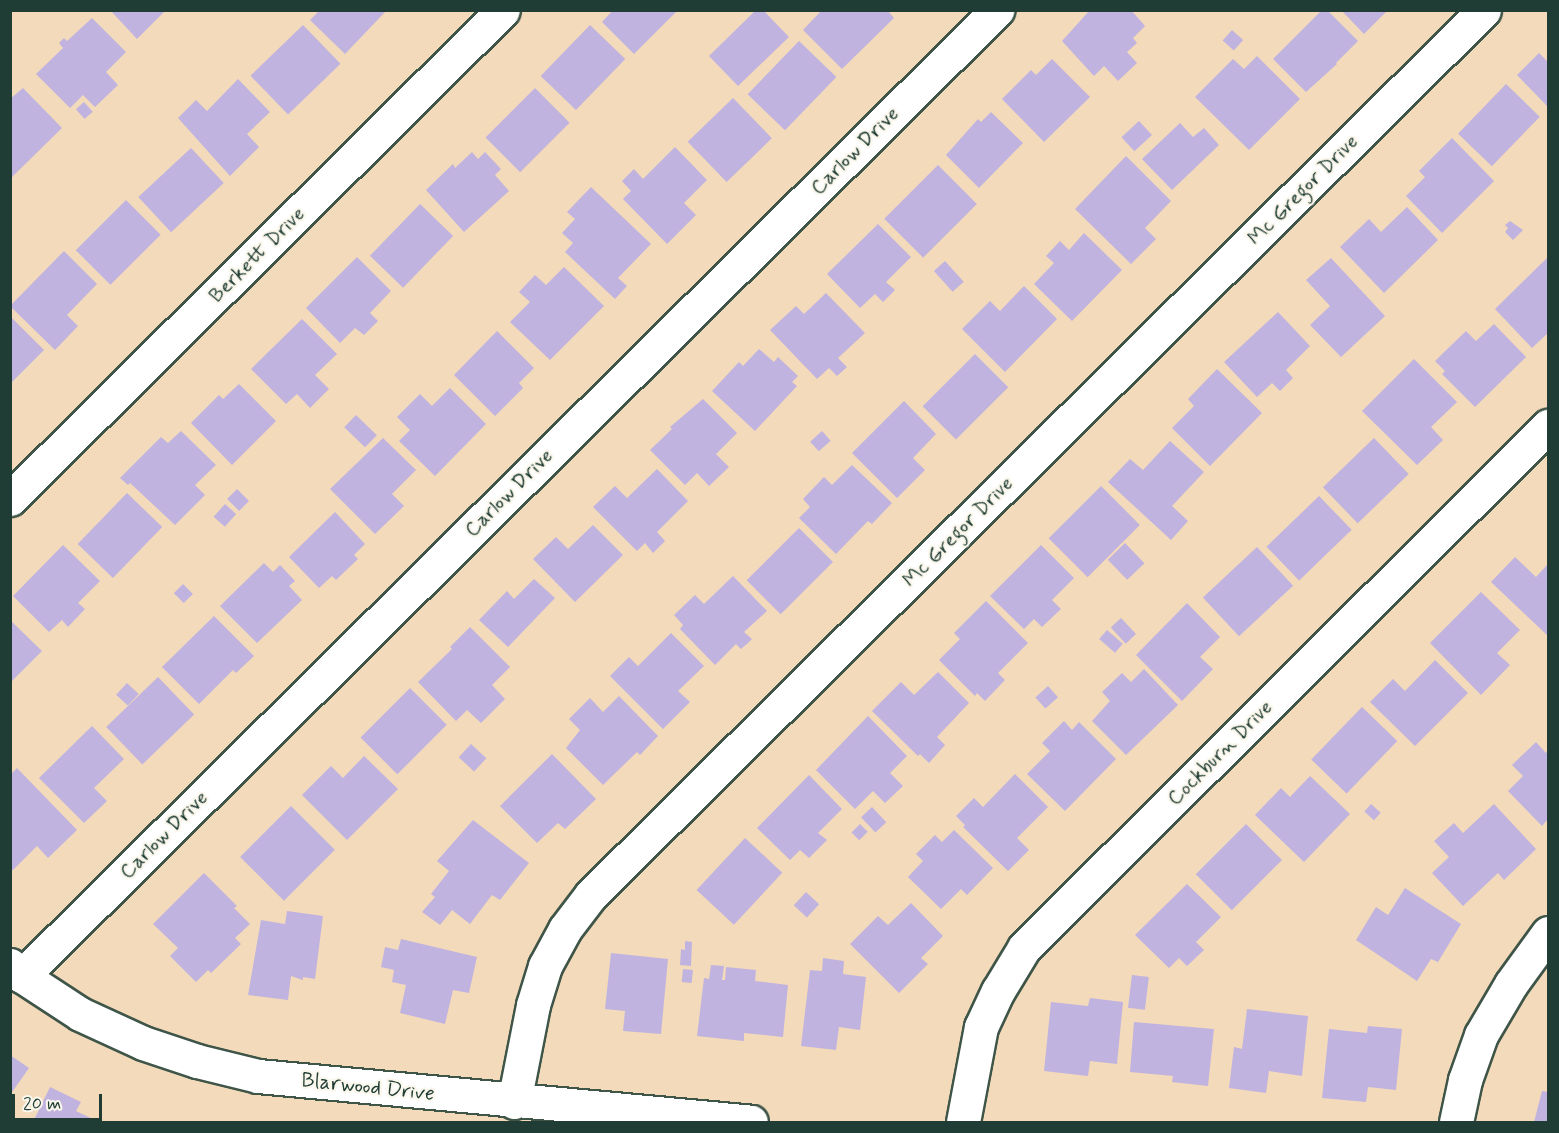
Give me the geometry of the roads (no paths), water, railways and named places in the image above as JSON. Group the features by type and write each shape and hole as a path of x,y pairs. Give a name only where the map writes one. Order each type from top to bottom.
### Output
{"street":[{"name":"Berkett Drive","path":"10,499 503,10"},
{"name":"Carlow Drive","path":"16,970 997,10"},
{"name":"Mc Gregor Drive","path":"514,1102 532,1005 545,966 565,929 591,895 1484,10"},
{"name":"Cockburn Drive","path":"963,1122 981,1027 998,991 1024,948 1548,426"},
{"path":"1456,1122 1465,1080 1481,1035 1511,984 1548,933"},
{"name":"Blarwood Drive","path":"16,970 80,1014 143,1043 197,1061 258,1076 514,1102 751,1122"}]}
